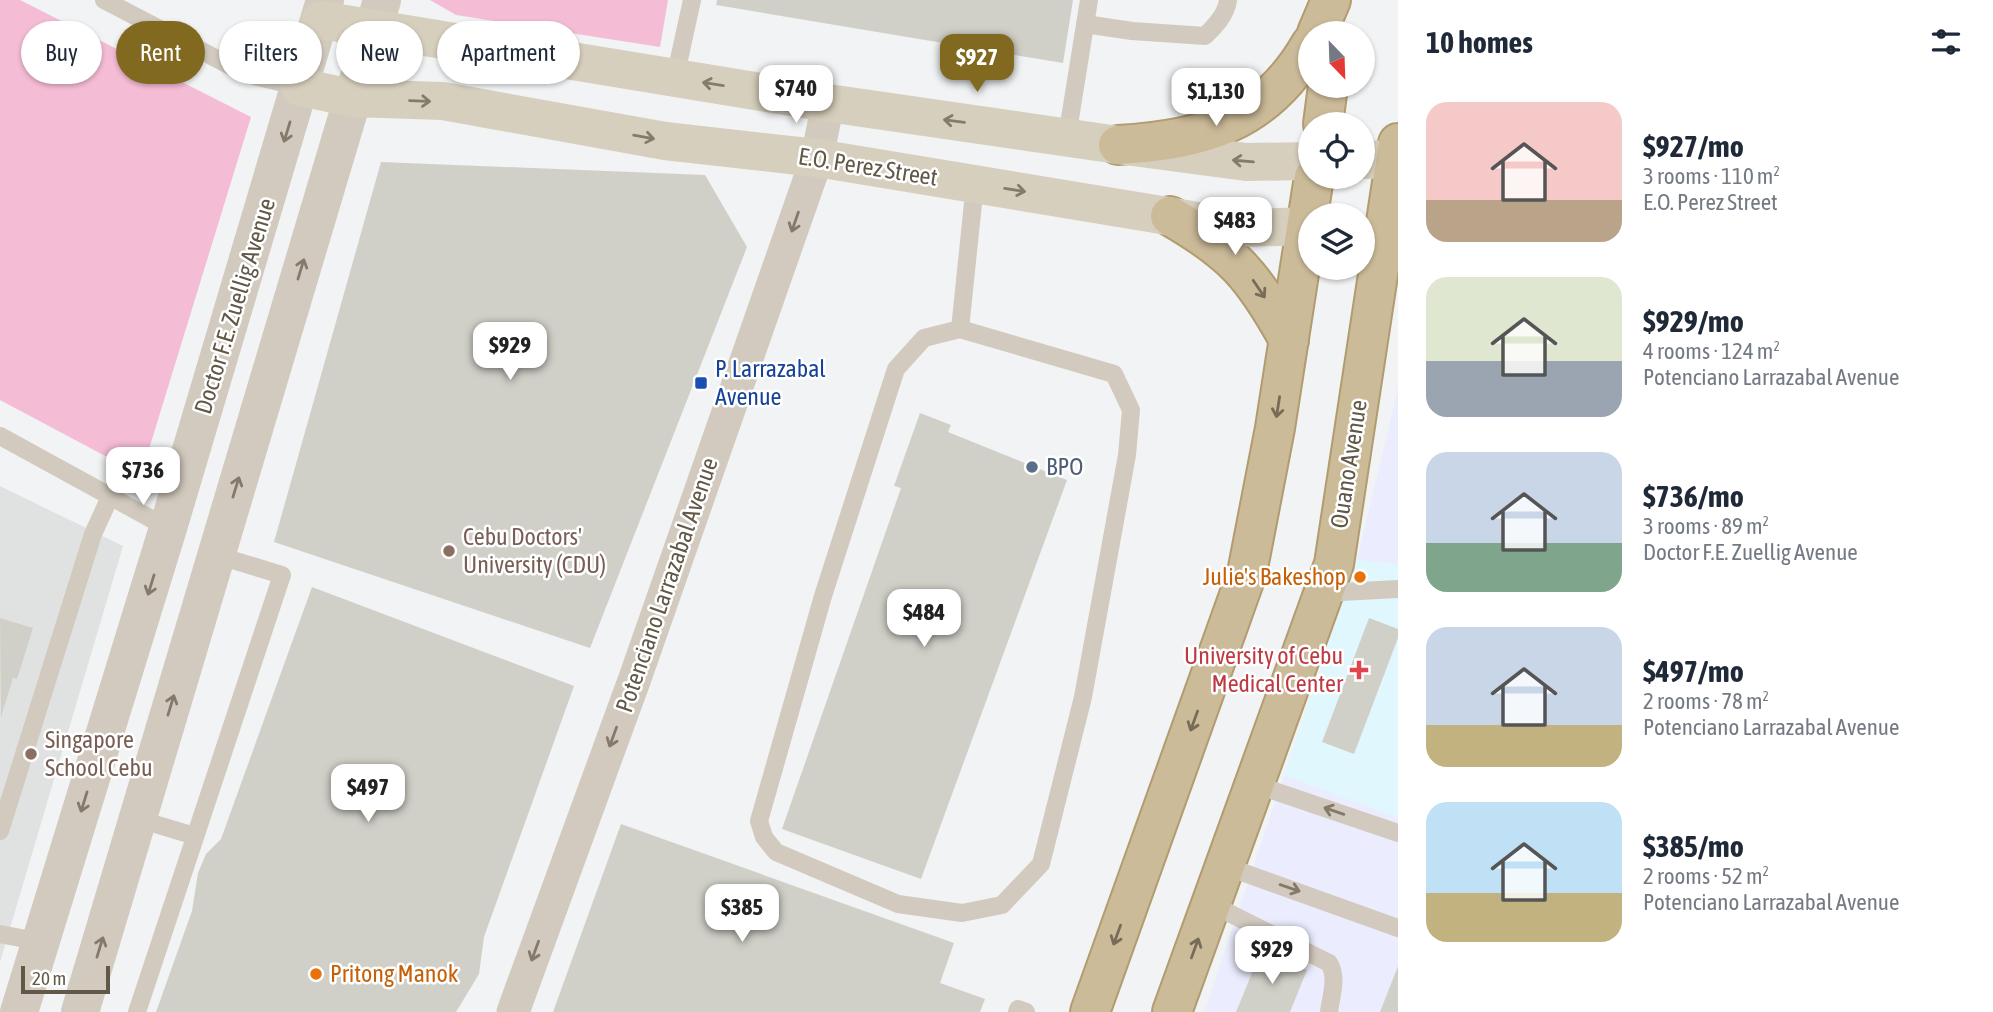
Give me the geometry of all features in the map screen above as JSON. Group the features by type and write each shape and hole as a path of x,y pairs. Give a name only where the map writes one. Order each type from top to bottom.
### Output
{"highway":[{"path":"1322,21 1331,0"},
{"path":"1338,21 1341,0"},
{"path":"1118,145 1201,134 1241,117 1270,96 1298,62"},
{"name":"Ouano Avenue","path":"1172,1012 1334,564 1360,393 1389,155"},
{"path":"1170,216 1216,244 1241,267 1263,295 1289,340"},
{"path":"1090,1012 1247,573 1275,428 1299,280"},
{"path":"1360,393 1381,336 1398,301"}],"main road":[{"path":"323,10 379,14 675,78 828,103 1246,162 1298,161"},
{"name":"E.O. Perez Street","path":"300,87 352,98 443,101 665,141 817,158 1240,228 1298,226"}],"street":[{"name":"Doctor F.E. Zuellig Avenue","path":"19,1012 323,10"},
{"path":"80,1012 379,14"},
{"name":"Potenciano Larrazabal Avenue","path":"513,1012 639,665 817,158 828,103"}],"lane":[{"path":"104,0 246,74 300,87"},
{"path":"675,78 692,0"},
{"path":"1067,137 1088,0"},
{"path":"1085,24 1132,32 1205,36 1218,23 1228,0"},
{"path":"960,329 975,184"},
{"path":"960,329 1114,374 1131,410 1127,455 1083,697 1041,864 1002,905 962,913 898,904 776,852 764,837 759,821 822,596 896,369 924,338 960,329"},
{"path":"0,436 168,528"},
{"path":"0,831 93,534 110,497"},
{"path":"137,1012 282,575 216,555"},
{"path":"1323,593 1398,589"},
{"path":"1254,784 1398,833"},
{"path":"138,819 195,836"},
{"path":"1225,866 1398,928"},
{"path":"1211,904 1329,963 1334,970 1334,979 1329,1012"},
{"path":"0,934 42,942"},
{"path":"1017,1012 1018,1009 1026,1012"}],"shaded area":[{"path":"0,0 20,0 61,21 21,21 21,84 102,84 102,42 116,49 116,84 186,84 251,117 141,475 0,400"},
{"path":"430,0 668,0 660,47 580,34 580,21 494,21 456,15"},
{"path":"1398,388 1398,1012 1204,1012 1357,560"},
{"name":"Singapore School Cebu","path":"0,486 123,546 0,962"},
{"name":"University of Cebu Medical Center","path":"1357,560 1398,564 1398,818 1284,775"}],"building":[{"path":"717,0 1073,0 1063,63 716,5"},
{"path":"381,162 705,175 747,247 590,648 274,542"},
{"path":"920,413 951,425 948,432 1067,480 921,879 782,829 901,488 894,486"},
{"path":"312,587 574,686 484,937 479,974 456,1012 156,1012 192,911 198,873 206,854 221,839"},
{"path":"0,618 33,628 17,679 13,678 1,717"},
{"path":"1369,618 1398,629 1398,638 1354,754 1322,742"},
{"path":"621,824 954,943 940,983 985,999 980,1012 553,1012"},
{"path":"1261,951 1307,970 1290,1012 1236,1012"},
{"path":"1398,966 1398,1012 1380,1012"}],"place":[{"name":"P. Larrazabal Avenue","path":"701,383"},
{"name":"BPO","path":"1032,467"},
{"name":"Cebu Doctors' University (CDU)","path":"449,551"},
{"name":"Julie's Bakeshop","path":"1360,577"},
{"name":"University of Cebu Medical Center","path":"1359,670"},
{"name":"Singapore School Cebu","path":"31,754"},
{"name":"Pritong Manok","path":"316,974"}]}
